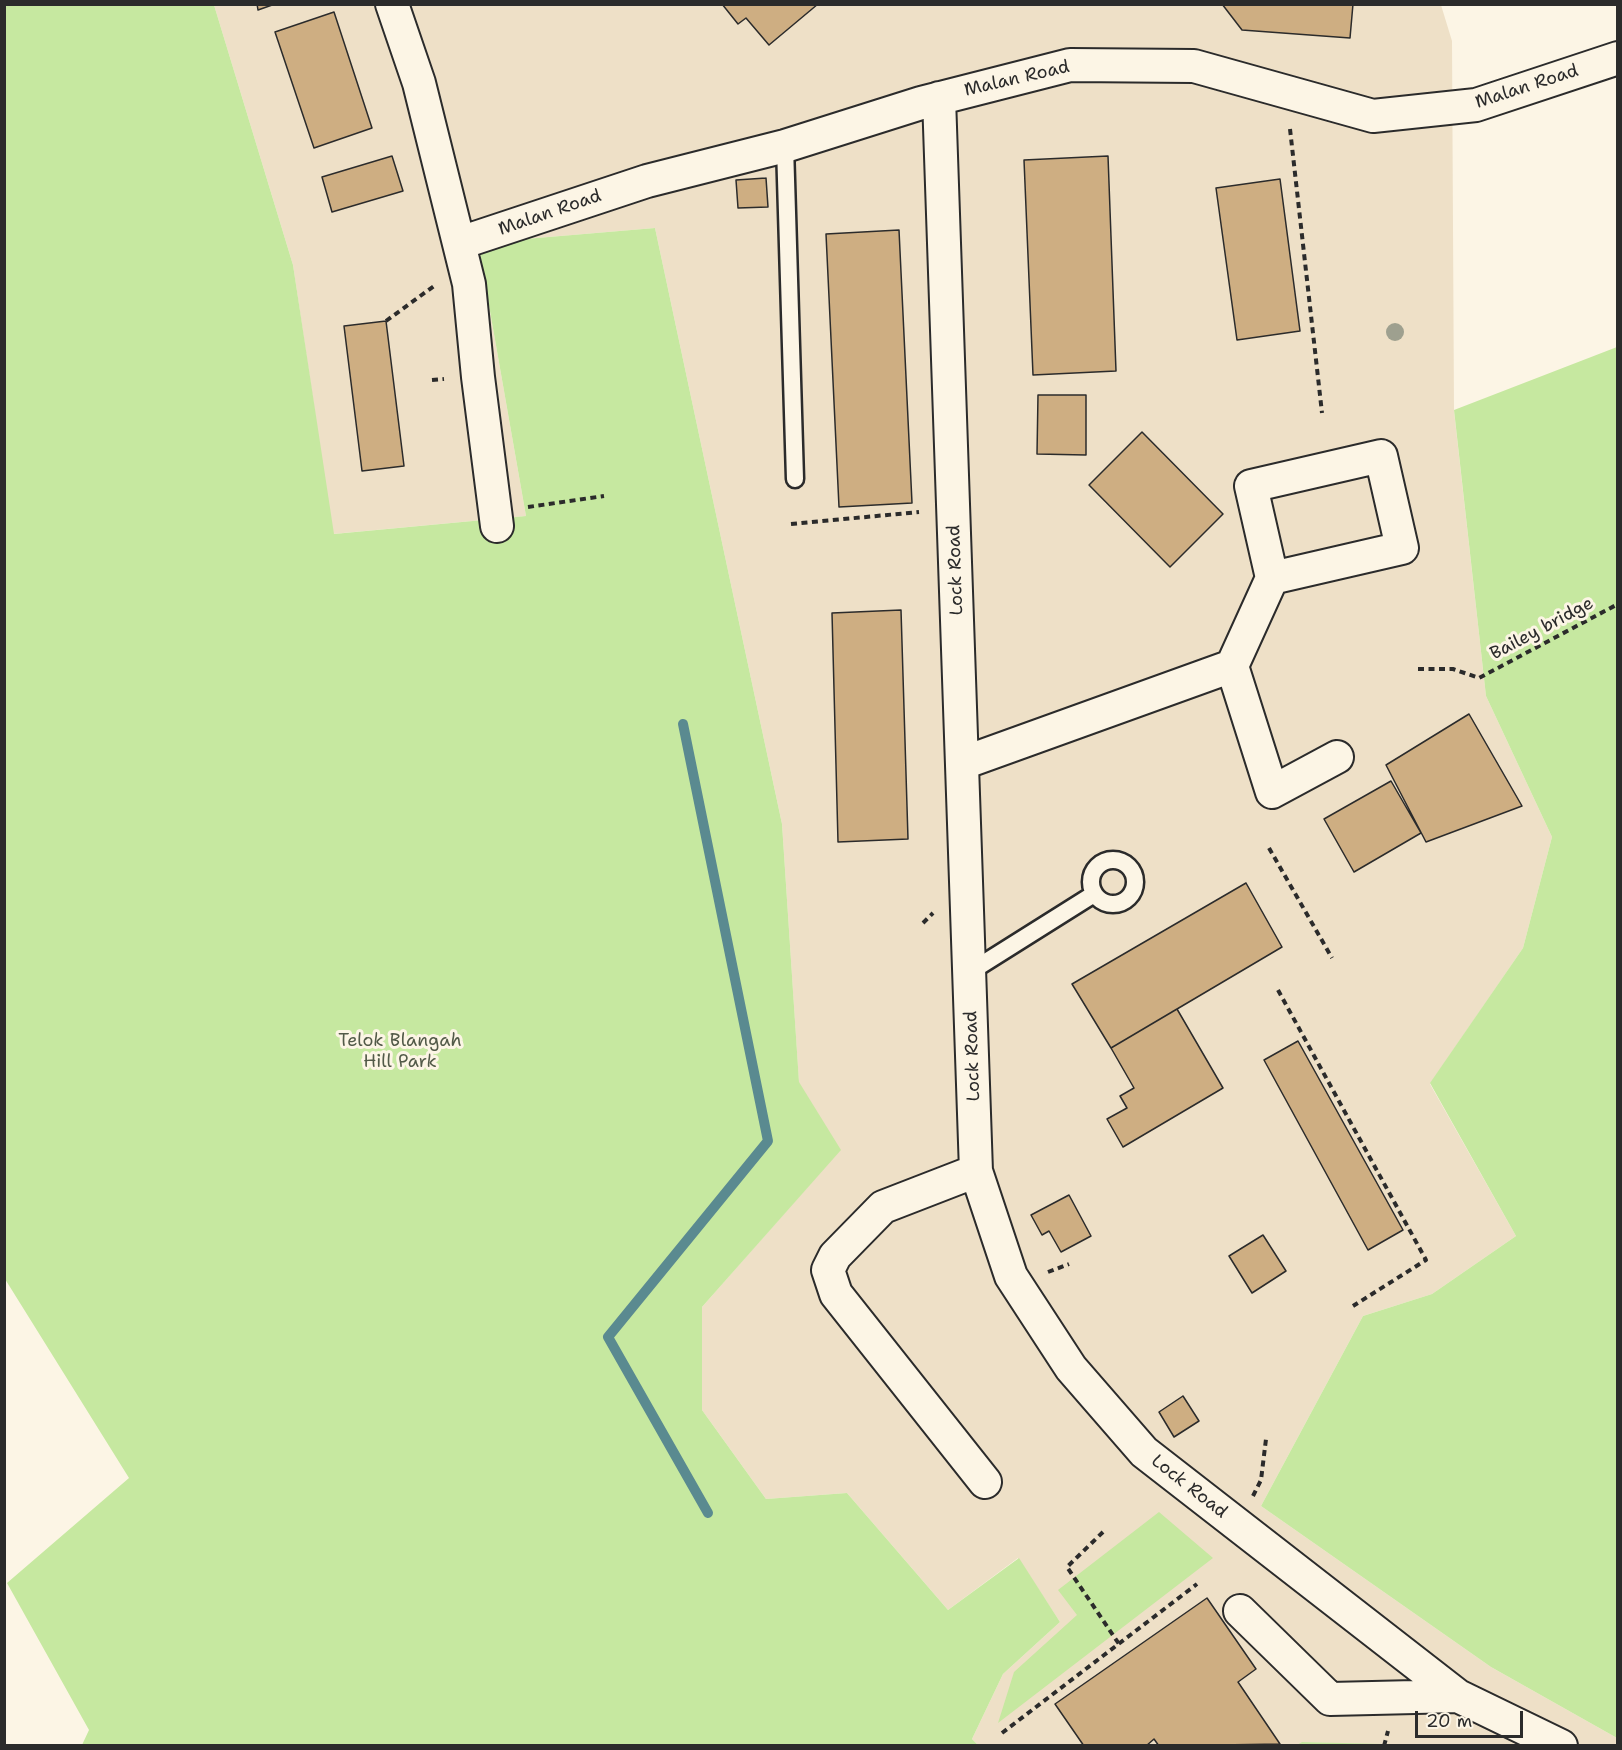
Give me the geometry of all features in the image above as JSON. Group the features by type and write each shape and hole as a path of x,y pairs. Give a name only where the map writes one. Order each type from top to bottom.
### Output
{"street":[{"path":"393,4 419,83 469,284 496,519"},
{"name":"Malan Road","path":"460,243 647,181 784,146 939,98 1070,65 1194,66 1373,116 1476,105 1617,58"},
{"name":"Lock Road","path":"939,98 976,1171 1011,1276 1071,1368 1144,1452 1458,1696 1561,1746"},
{"path":"1272,578 1402,548 1381,456 1251,486 1272,578 1232,666 1272,792 1337,757"},
{"path":"963,763 1232,666"},
{"path":"976,1171 883,1207 836,1256 828,1270 836,1294 985,1482"},
{"path":"1240,1611 1330,1699 1458,1696"}],"lane":[{"path":"784,146 795,479"},
{"path":"970,972 1094,894"}],"path":[{"path":"1286,92 1322,412"},
{"path":"386,321 434,286"},
{"path":"496,519 604,496"},
{"path":"792,524 953,508"},
{"name":"Bailey bridge","path":"1418,669 1453,669 1479,678 1617,604"},
{"path":"1269,848 1332,958"},
{"path":"923,923 935,911"},
{"path":"1278,990 1426,1260 1353,1306"},
{"path":"1253,1498 1261,1480 1266,1439"},
{"path":"1103,1533 1067,1567 1119,1644"},
{"path":"1002,1733 1197,1584"}],"shaded area":[{"path":"214,5 1441,5 1452,41 1454,411 1486,696 1552,837 1523,948 1430,1084 1516,1236 1432,1294 1363,1316 1261,1506 1491,1667 1617,1738 1617,1745 1423,1746 1303,1742 1297,1746 978,1745 972,1739 1003,1674 1060,1622 1018,1558 948,1610 847,1493 766,1499 702,1410 702,1307 840,1150 799,1083 782,824 655,228 478,243 526,516 333,534 293,265"}],"green space":[{"name":"Telok Blangah Hill Park","path":"5,5 214,5 293,265 334,534 526,516 478,243 655,228 782,824 799,1082 841,1150 702,1307 702,1410 766,1499 847,1493 948,1610 1019,1558 1060,1622 1003,1674 972,1739 978,1745 82,1745 89,1730 7,1583 129,1478 5,1279"},
{"path":"1617,347 1617,1738 1491,1667 1261,1506 1363,1316 1432,1294 1516,1236 1430,1083 1523,948 1552,837 1486,696 1454,410"},
{"path":"1159,1512 1213,1558 998,1723 1014,1672 1077,1615 1058,1590"},
{"path":"1302,1742 1423,1745 1297,1745"}],"building":[{"path":"257,4 275,4 258,10"},
{"path":"722,4 818,4 769,45 746,18 738,24"},
{"path":"1222,4 1353,4 1350,38 1242,30"},
{"path":"334,12 372,128 314,148 275,32"},
{"path":"392,156 403,191 332,212 322,177"},
{"path":"1108,156 1116,371 1033,375 1024,160"},
{"path":"766,178 768,207 738,208 736,180"},
{"path":"1280,179 1300,331 1237,340 1216,188"},
{"path":"899,230 912,503 839,507 826,234"},
{"path":"386,321 404,466 362,471 344,326"},
{"path":"1038,395 1086,395 1086,455 1037,454"},
{"path":"1142,432 1223,514 1170,567 1089,485"},
{"path":"901,610 908,839 838,842 832,613"},
{"path":"1469,714 1522,806 1426,842 1386,765"},
{"path":"1391,781 1421,833 1354,872 1324,819"},
{"path":"1246,883 1282,947 1111,1048 1072,984"},
{"path":"1177,1009 1223,1088 1123,1147 1107,1119 1127,1108 1120,1096 1134,1088 1111,1048"},
{"path":"1298,1041 1403,1230 1368,1250 1264,1060"},
{"path":"1069,1195 1091,1236 1061,1252 1049,1231 1042,1235 1031,1215"},
{"path":"1263,1235 1286,1271 1252,1293 1229,1256"},
{"path":"1183,1396 1199,1421 1174,1437 1159,1412"},
{"path":"1207,1598 1256,1669 1238,1682 1280,1744 1159,1746 1154,1739 1146,1746 1084,1746 1055,1704"}],"waterway":[{"path":"683,724 768,1141 608,1337 708,1513"}]}
